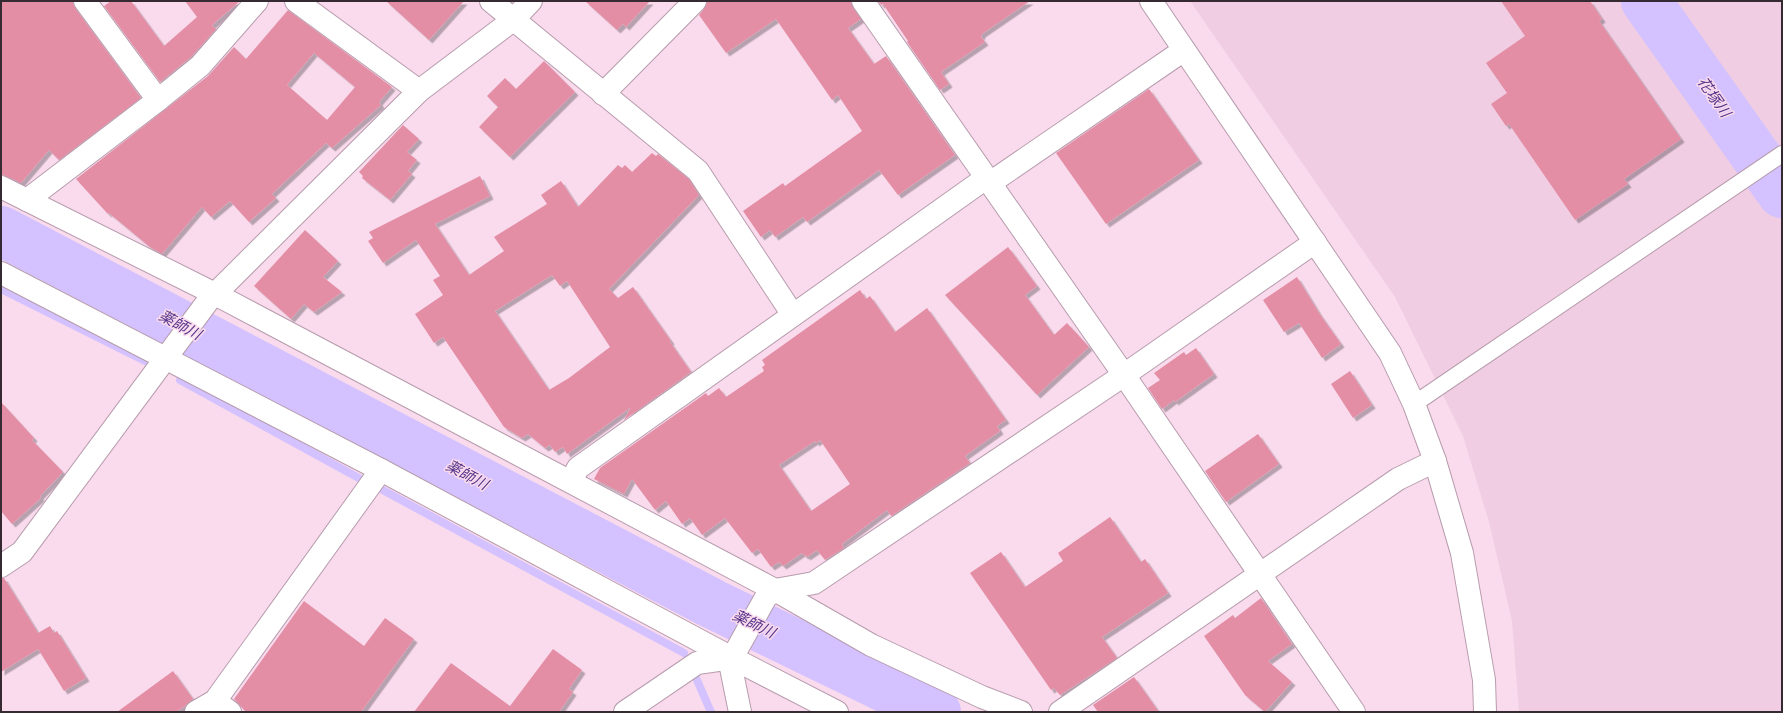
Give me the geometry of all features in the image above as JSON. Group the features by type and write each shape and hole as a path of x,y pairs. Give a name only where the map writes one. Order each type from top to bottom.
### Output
{"street":[{"path":"85,1 158,100"},
{"path":"27,200 200,66 257,1"},
{"path":"296,1 323,8 419,91"},
{"path":"491,1 698,171 793,315"},
{"path":"1,566 22,552 165,358 212,298 419,91 513,20 531,1"},
{"path":"603,94 696,1"},
{"path":"863,1 1124,375 1354,712"},
{"path":"1151,1 1390,353 1414,404 1435,461 1462,553 1484,680 1485,712"},
{"path":"571,481 578,468 793,315 988,181 1184,50"},
{"path":"1,187 212,298 571,481 771,594 872,645 982,697 1021,712"},
{"path":"740,712 734,654 771,594 814,583 1124,375 1315,242"},
{"path":"1,273 734,654 837,712"},
{"path":"1060,712 1398,479 1435,461"},
{"path":"196,712 222,706 382,470"},
{"path":"625,712 697,663 734,654"}],"lane":[{"path":"1414,404 1782,154"}],"shaded area":[{"path":"1190,1 1782,1 1782,712 1519,712 1512,621 1489,522 1463,436 1395,297"}],"building":[{"path":"1,1 73,1 75,8 141,98 59,160 49,150 21,183 1,174"},
{"path":"111,1 131,1 164,46 197,17 185,1 240,1 212,25 216,29 191,57 160,82 104,6"},
{"path":"386,1 464,1 429,40"},
{"path":"585,1 650,1 626,27 623,24 617,30"},
{"path":"707,1 851,1 853,8 861,19 848,28 874,64 886,56 955,155 898,195 879,170 807,222 803,217 775,237 770,230 761,237 743,211 783,183 785,186 862,131 838,95 832,100 776,19 726,53 699,15 704,9"},
{"path":"878,1 1030,1 982,34 981,37 985,42 941,72 949,84 940,90 883,4 881,5"},
{"path":"1501,1 1590,1 1602,19 1599,21 1681,139 1624,179 1628,184 1575,220 1509,124 1506,126 1491,104 1507,93 1486,63 1525,36"},
{"path":"288,10 392,87 379,102 381,105 332,148 326,143 272,194 276,198 249,222 230,201 211,217 202,207 162,254 150,247 109,213 108,214 76,179 208,76 234,47 246,59","holes":["314,53 355,87 327,120 287,85"]},
{"path":"544,61 575,92 510,157 479,127 498,107 487,96 505,78 516,89"},
{"path":"1149,89 1199,160 1106,224 1056,153"},
{"path":"403,125 419,139 407,152 417,160 408,171 412,174 390,200 362,178 363,176 359,172"},
{"path":"652,153 656,156 658,154 689,179 699,195 609,289 618,298 633,287 691,372 624,420 631,407 567,454 563,447 555,452 550,445 545,448 528,434 522,438 504,427 443,337 434,343 415,314 443,295 433,280 440,276 416,240 383,263 368,241 373,238 369,232 480,176 490,196 435,224 469,275 504,251 494,237 547,204 541,195 561,181 578,207 618,165 622,168 625,165 632,172","holes":["552,275 560,286 567,281 610,347 569,378 549,390 495,311"]},
{"path":"305,230 338,261 323,277 342,292 314,312 304,304 291,319 254,286"},
{"path":"1008,247 1037,286 1025,295 1054,335 1067,323 1089,347 1037,395 945,295"},
{"path":"1297,277 1319,313 1341,344 1322,358 1299,323 1284,332 1263,300"},
{"path":"860,290 866,299 870,296 895,332 927,308 1006,420 997,426 1000,431 965,456 970,463 891,516 887,510 842,544 844,548 825,560 817,550 807,557 802,553 783,566 779,562 771,567 758,549 752,553 725,518 702,535 690,518 682,524 666,501 655,510 632,479 624,494 594,479 600,468 706,393 708,396 719,388 726,397 764,371 762,367 765,365 762,360","holes":["820,440 850,484 811,511 779,465 815,441 816,443"]},
{"path":"1196,348 1214,374 1175,402 1174,400 1162,409 1148,388 1160,380 1154,373 1184,352 1186,355"},
{"path":"1350,371 1372,405 1353,418 1331,384"},
{"path":"1,402 34,438 32,440 63,472 40,496 41,498 12,524 1,511"},
{"path":"1258,434 1279,464 1226,502 1205,471"},
{"path":"1110,517 1141,562 1145,559 1168,593 1102,637 1117,658 1060,695 1054,688 1051,690 970,573 1001,552 1025,587 1063,561 1058,553"},
{"path":"1,578 4,578 38,633 50,626 54,633 57,631 86,678 64,691 38,649 1,672"},
{"path":"1261,598 1292,644 1268,661 1292,682 1265,712 1245,695 1204,636 1233,615 1235,618"},
{"path":"304,601 364,646 385,618 414,639 361,712 246,712 234,699"},
{"path":"553,649 582,670 569,689 573,692 559,712 414,712 451,663 510,706"},
{"path":"173,671 193,699 185,706 176,712 117,712"},
{"path":"1134,677 1159,712 1098,712 1093,705"}],"waterway":[{"name":"花塚川","path":"1646,1 1782,193"},
{"name":"薬師川","path":"1,231 713,604 936,712"},
{"path":"1,289 145,361"},
{"path":"180,380 366,482"},
{"path":"379,488 684,653"},
{"path":"693,671 711,712"}]}
